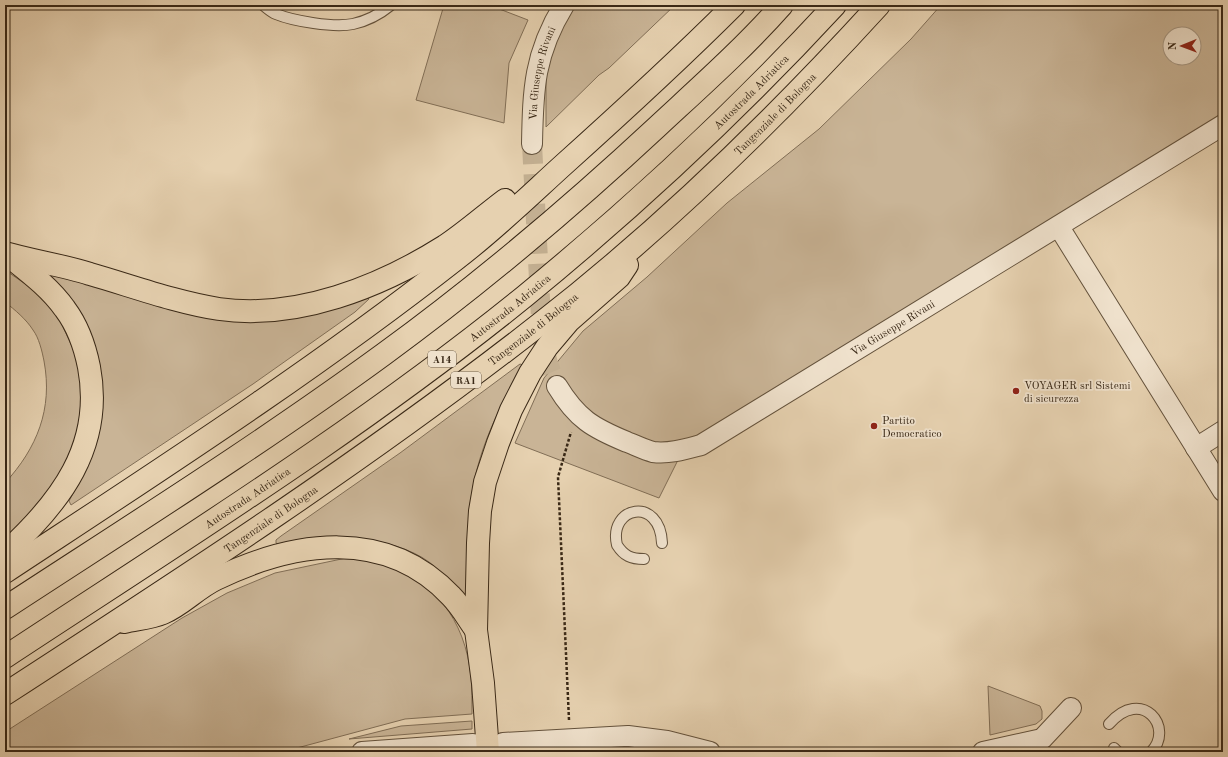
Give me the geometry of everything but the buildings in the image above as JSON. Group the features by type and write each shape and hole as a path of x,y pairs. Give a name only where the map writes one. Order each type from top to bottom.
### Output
{"highway":[{"path":"5,608 288,421 384,354 498,266 603,177 695,92 782,5"},
{"name":"Autostrada Adriatica","path":"5,657 311,455 404,388 523,297 630,208 724,118 835,5"},
{"name":"Tangenziale di Bologna","path":"5,694 325,483 420,415 542,322 644,236 747,140 879,5"},
{"path":"5,253 74,269 178,299 218,308 245,311 277,309 322,300 351,291 390,276 446,245 505,199 693,33 730,9"},
{"path":"5,572 234,420 368,326 458,258 605,129 684,56 730,9"},
{"path":"488,746 483,683 476,630 480,511 487,475 511,410 530,373 547,347 569,321 619,277 644,236"},
{"path":"5,253 35,277 66,310 76,328 86,355 91,379 92,404 91,421 84,449 74,473 40,519 5,553"},
{"path":"110,626 163,613 216,579 271,557 296,551 332,546 350,547 380,552 408,563 430,577 452,596 476,630"}],"street":[{"name":"Via Giuseppe Rivani","path":"532,144 533,101 536,69 560,6"},
{"name":"Via Giuseppe Rivani","path":"558,388 604,424 656,442 679,441 706,436 725,430 1059,227 1223,125"},
{"path":"1059,227 1223,491"},
{"path":"1196,448 1223,431"},
{"path":"984,752 1042,738 1071,708"},
{"path":"362,752 488,746 570,738 628,736 668,747 710,752"}],"lane":[{"path":"263,5 274,14 292,19 323,24 352,24 379,15 391,5"},
{"path":"644,558 628,557 617,546 616,529 619,522 624,517 638,512 652,516 660,528 662,544"},
{"path":"1110,724 1120,713 1128,709 1136,708 1145,710 1152,715 1157,722 1160,731 1159,739 1151,752"}],"path":[{"path":"570,738 558,477 572,428"}],"shaded area":[{"path":"444,5 489,5 528,20 509,63 504,123 416,100"},
{"path":"571,5 675,5 609,68 599,75 546,127 546,62"},
{"path":"941,5 1223,5 1223,131 685,446 659,498 515,443 544,378 583,331 647,277 727,203 819,129 911,39"},
{"path":"5,270 37,292 59,318 74,351 81,381 81,420 76,440 55,486 5,539 5,483 26,456 40,427 46,395 46,379 44,361 39,341 35,333 24,318 5,302"},
{"path":"52,274 179,310 367,297 369,299 355,312 253,384 71,505 69,501 93,450 101,416 50,277"},
{"path":"520,364 523,365 522,370 494,421 475,475 469,514 467,597 459,592 429,562 414,553 396,546 377,541 335,537 295,540 279,545 276,543 276,540 281,536 400,453"},
{"path":"351,557 375,559 398,568 415,578 430,590 443,604 454,620 462,637 468,656 472,691 472,714 405,719 282,752 5,752 5,732 182,618 227,593 275,573"},
{"path":"988,686 1040,706 1042,711 1042,719 1036,724 990,735"},
{"path":"472,721 472,729 349,739 401,726"}],"tunnel":[{"path":"532,144 542,338 548,364 557,386"}],"place":[{"name":"VOYAGER srl Sistemi di sicurezza","path":"1016,391"},
{"name":"Partito Democratico","path":"874,426"}]}
